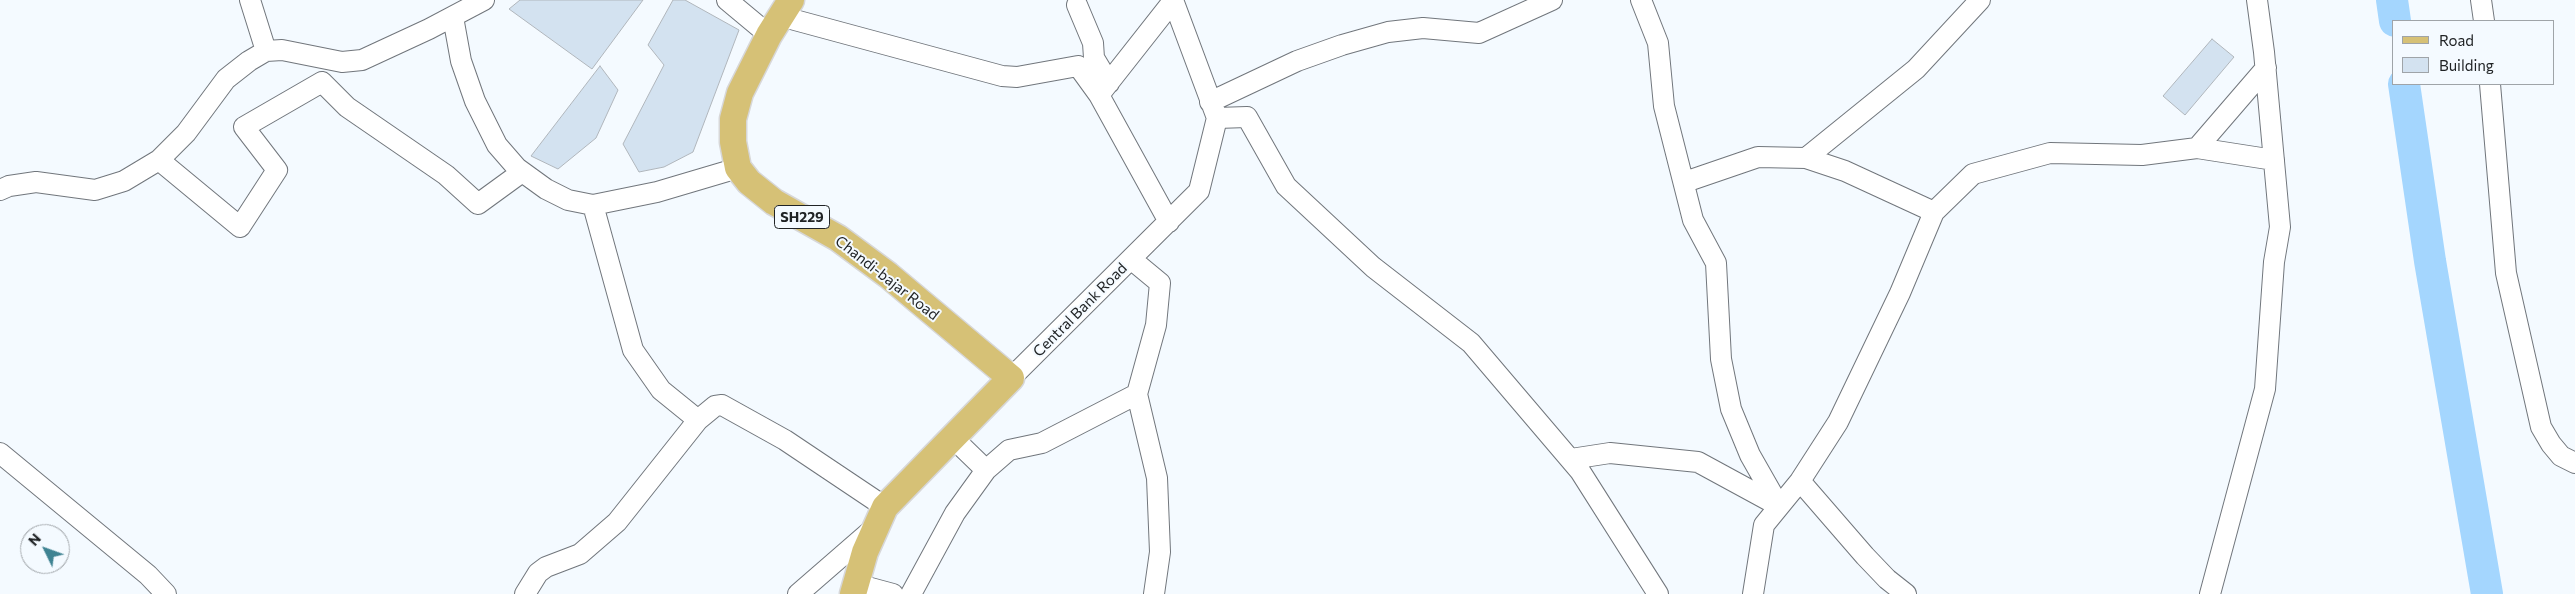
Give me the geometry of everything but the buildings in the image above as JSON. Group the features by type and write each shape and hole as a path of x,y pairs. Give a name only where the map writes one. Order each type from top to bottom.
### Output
{"main road":[{"name":"Chandi-bajar Road","path":"780,17 740,93 733,119 732,142 738,168 749,182 774,202 838,238 888,274 1012,378"},
{"name":"Central Bank Road","path":"854,589 880,517 1012,378"}],"street":[{"path":"250,0 266,51"},
{"path":"0,190 9,186 36,182 95,190 124,181 159,160 186,133 226,79 249,61 266,51 282,50 342,62 362,60 453,17 484,0"},
{"path":"727,0 780,17 1002,76 1018,76 1073,65 1078,66 1104,89"},
{"path":"1104,89 1173,0"},
{"path":"1173,0 1213,110"},
{"path":"1213,110 1297,61 1342,45 1388,32 1423,28 1479,33 1552,0"},
{"path":"1641,0 1658,43 1664,106 1685,182 1693,220 1716,264 1722,358 1731,409 1750,455 1779,506"},
{"path":"1806,158 1916,69 1980,0"},
{"path":"2210,594 2265,389 2274,262 2280,227 2266,68 2256,0"},
{"path":"2481,0 2484,20"},
{"path":"1078,5 1093,43 1094,58 1104,89 1169,222"},
{"path":"453,17 461,61 475,101 497,144 522,172 546,190 568,200 593,205 657,192 738,168"},
{"path":"2197,148 2266,68"},
{"path":"159,160 240,227 277,170 244,127 322,82 347,107 446,175 478,204 522,172"},
{"path":"2490,85 2506,273 2542,427 2551,444 2561,456 2575,463"},
{"path":"1213,110 1247,117 1286,186 1373,268 1471,343 1580,471 1658,594"},
{"name":"Central Bank Road","path":"1012,378 1199,191 1213,110"},
{"path":"1753,594 1764,525 1800,481 1838,422 1900,293 1934,212 1973,174 2050,153 2142,155 2197,148 2274,160"},
{"path":"1685,182 1758,157 1806,158 1845,171 1934,212"},
{"path":"593,205 633,350 661,390 698,420"},
{"path":"1131,259 1160,283 1156,325 1137,394 1157,478 1160,552 1154,594"},
{"path":"911,594 954,513 986,470 1009,450 1042,443 1137,394"},
{"path":"525,594 538,573 546,567 580,554 617,522 698,420 710,409 722,405 785,440 880,517 798,594"},
{"path":"953,438 986,470"},
{"path":"0,453 148,575 166,594"},
{"path":"1571,459 1610,453 1698,462 1779,506"},
{"path":"1800,481 1865,556 1906,594"},
{"path":"854,589 894,594"}],"waterway":[{"path":"2392,0 2395,20"},
{"path":"2404,85 2430,261 2487,594"}]}
